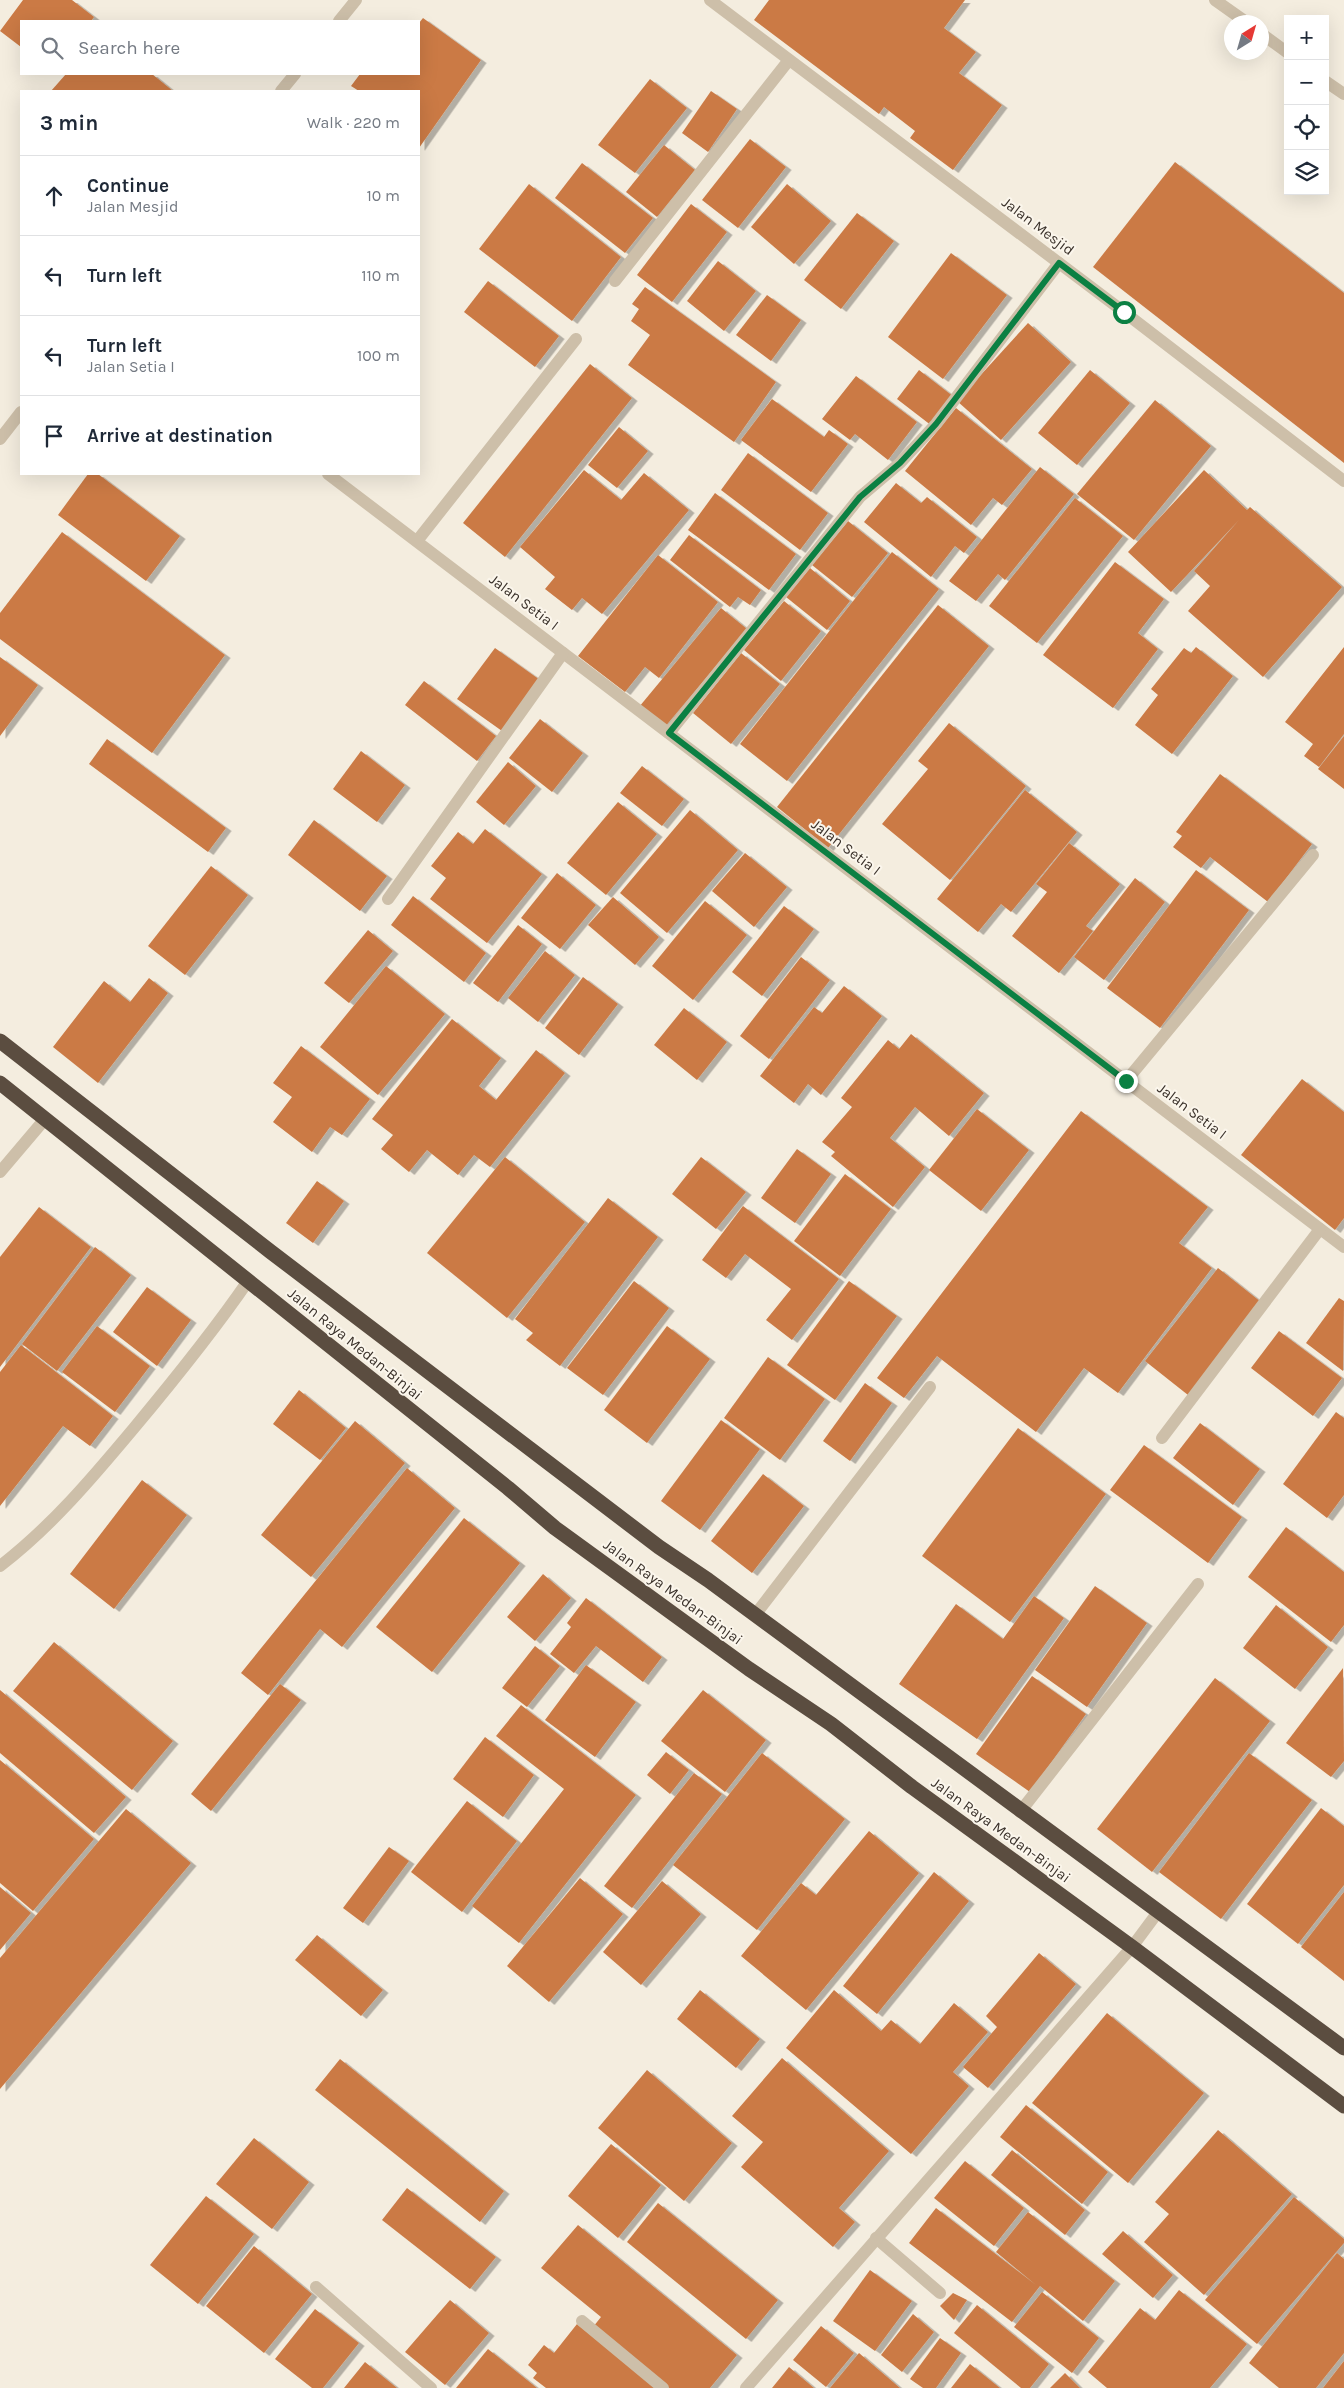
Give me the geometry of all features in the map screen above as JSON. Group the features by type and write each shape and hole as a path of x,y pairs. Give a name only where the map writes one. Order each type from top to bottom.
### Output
{"highway":[{"name":"Jalan Raya Medan-Binjai","path":"0,1041 278,1258 659,1547 755,1615 1020,1812 1344,2048"},
{"name":"Jalan Raya Medan-Binjai","path":"0,1083 508,1488 554,1528 749,1669 831,1724 912,1787 1132,1947 1344,2106"}],"street":[{"path":"340,20 356,0"},
{"name":"Jalan Mesjid","path":"710,0 1344,481"},
{"path":"1215,0 1236,15"},
{"path":"1269,39 1284,50"},
{"path":"615,281 789,60"},
{"path":"282,90 295,75"},
{"path":"1329,83 1344,94"},
{"path":"669,733 860,497 900,463 936,424 1059,263"},
{"path":"417,542 576,339"},
{"path":"0,439 20,413"},
{"name":"Jalan Setia I","path":"329,475 1320,1229 1343,1244"},
{"path":"388,899 564,652"},
{"path":"1126,1081 1313,855"},
{"path":"0,1172 45,1119"},
{"path":"1162,1438 1320,1229"},
{"path":"0,1566 24,1548 87,1485 198,1352 248,1281"},
{"path":"755,1615 930,1387"},
{"path":"1020,1812 1198,1584"},
{"path":"753,2386 876,2238 1132,1947 1158,1912"},
{"path":"876,2238 940,2293"},
{"path":"316,2287 431,2388"},
{"path":"582,2321 663,2388"}],"building":[{"path":"23,0 72,0 94,17 92,20 20,20 20,46 0,31"},
{"path":"769,0 965,0 944,28 976,52 959,73 1002,105 953,170 910,138 915,131 884,107 879,114 754,20"},
{"path":"423,18 481,60 420,147 420,90 357,90 351,86 359,75 420,75 420,22"},
{"path":"65,75 153,75 172,90 52,90"},
{"path":"650,79 687,108 635,173 598,145"},
{"path":"711,91 737,109 708,152 682,133"},
{"path":"750,139 786,167 738,228 702,200"},
{"path":"664,145 695,170 657,217 626,192"},
{"path":"1175,162 1344,293 1344,463 1093,267"},
{"path":"582,163 653,218 625,253 555,198"},
{"path":"529,184 621,257 572,321 479,249"},
{"path":"787,184 831,221 794,264 751,227"},
{"path":"691,204 727,232 672,302 637,275"},
{"path":"857,213 894,241 841,309 804,280"},
{"path":"951,253 1007,295 943,379 888,337"},
{"path":"718,261 756,291 724,331 687,301"},
{"path":"488,281 559,336 535,367 464,312"},
{"path":"645,287 776,382 734,442 628,365 650,335 631,321 639,309 632,304"},
{"path":"767,295 801,320 771,361 736,335"},
{"path":"1028,323 1071,362 1001,440 957,401"},
{"path":"590,364 632,398 505,557 463,523"},
{"path":"919,370 954,397 932,426 897,399"},
{"path":"1090,370 1130,403 1077,465 1038,433"},
{"path":"856,376 917,422 888,460 855,434 850,440 822,419"},
{"path":"772,399 824,437 829,430 848,444 811,492 741,440"},
{"path":"1155,400 1211,446 1134,540 1077,494"},
{"path":"956,408 1032,469 1002,505 993,498 971,525 905,471"},
{"path":"619,427 648,451 617,488 588,465"},
{"path":"748,453 828,513 800,550 721,490"},
{"path":"1040,467 1074,494 1005,580 998,574 976,601 949,581"},
{"path":"584,470 621,500 644,473 689,510 602,614 582,598 572,610 545,589 555,577 520,547"},
{"path":"1204,470 1247,510 1250,507 1342,587 1263,677 1188,611 1210,586 1194,571 1239,520 1171,592 1128,552"},
{"path":"87,475 99,475 180,536 146,581 58,515"},
{"path":"896,483 921,503 927,497 977,537 964,553 955,546 931,577 864,522"},
{"path":"715,493 796,554 769,590 688,530"},
{"path":"1075,498 1123,536 1037,643 989,606"},
{"path":"848,521 888,553 852,597 812,565"},
{"path":"62,532 225,655 152,753 0,639 0,613"},
{"path":"689,535 761,590 750,605 738,597 730,607 670,560"},
{"path":"892,552 939,589 787,781 740,744"},
{"path":"658,555 718,602 659,678 645,667 625,692 578,656"},
{"path":"1115,562 1164,599 1138,633 1158,649 1113,708 1043,655"},
{"path":"810,568 850,601 827,630 786,597"},
{"path":"784,601 821,631 781,681 744,650"},
{"path":"938,605 989,646 828,848 777,807"},
{"path":"721,608 747,629 664,728 639,707"},
{"path":"1196,647 1233,676 1172,754 1135,725 1158,695 1151,689 1184,648 1191,653"},
{"path":"1344,647 1344,734 1319,767 1304,756 1313,744 1285,722"},
{"path":"495,648 540,680 502,731 457,699"},
{"path":"741,653 780,684 731,744 693,713"},
{"path":"0,657 38,685 0,736"},
{"path":"424,681 496,736 477,761 405,705"},
{"path":"540,719 583,753 552,792 509,758"},
{"path":"949,723 1026,786 950,880 882,824 928,769 918,761"},
{"path":"1344,736 1344,789 1318,769"},
{"path":"107,739 226,828 208,852 89,764"},
{"path":"361,751 405,785 377,822 333,789"},
{"path":"508,762 536,786 504,825 476,802"},
{"path":"642,766 684,799 662,826 620,793"},
{"path":"1220,774 1312,844 1268,902 1210,857 1201,868 1173,847 1182,836 1176,832"},
{"path":"1025,790 1077,832 1011,912 1001,904 978,932 937,899"},
{"path":"618,802 657,834 606,895 567,863"},
{"path":"690,810 738,850 667,933 620,893"},
{"path":"314,820 387,876 360,911 288,855"},
{"path":"485,829 542,874 487,943 430,899 446,878 431,866 458,832 473,844"},
{"path":"1069,843 1120,884 1086,926 1093,931 1059,973 1012,936 1047,892 1036,884"},
{"path":"745,853 787,887 754,927 712,891"},
{"path":"211,866 248,895 185,975 148,946"},
{"path":"1196,870 1249,910 1160,1028 1107,988"},
{"path":"557,873 596,905 560,949 521,918"},
{"path":"1135,878 1165,902 1104,980 1074,957"},
{"path":"413,896 486,953 464,982 391,925"},
{"path":"613,897 659,937 635,965 588,925"},
{"path":"705,901 747,935 693,1000 652,966"},
{"path":"784,906 814,929 762,996 732,972"},
{"path":"518,925 542,944 498,1002 473,983"},
{"path":"368,930 393,951 349,1003 324,983"},
{"path":"545,951 575,975 538,1022 508,998"},
{"path":"801,957 830,980 769,1059 740,1036"},
{"path":"386,966 445,1014 378,1095 320,1047"},
{"path":"583,977 618,1004 579,1055 545,1028"},
{"path":"149,978 168,993 98,1083 53,1047 104,981 130,1002"},
{"path":"844,986 882,1016 821,1095 808,1084 794,1103 760,1076 814,1007 822,1013"},
{"path":"684,1008 727,1042 697,1080 654,1045"},
{"path":"452,1019 501,1058 479,1086 496,1100 536,1050 565,1073 490,1167 474,1155 458,1175 427,1150 409,1172 381,1149 393,1135 372,1119"},
{"path":"911,1034 984,1093 949,1136 915,1107 890,1138 925,1167 893,1207 831,1156 835,1152 822,1142 852,1107 841,1098 888,1040 899,1049"},
{"path":"301,1046 370,1099 342,1135 330,1127 312,1152 273,1122 292,1097 273,1083"},
{"path":"1302,1079 1344,1112 1344,1218 1335,1230 1241,1155"},
{"path":"977,1109 1029,1150 981,1211 929,1170"},
{"path":"1081,1111 1208,1207 1179,1243 1212,1268 1118,1393 1084,1368 1036,1432 937,1356 904,1398 877,1378"},
{"path":"797,1149 831,1174 795,1223 761,1198"},
{"path":"505,1157 585,1222 507,1318 427,1253"},
{"path":"701,1157 746,1192 716,1229 672,1194"},
{"path":"845,1174 891,1209 840,1276 794,1241"},
{"path":"317,1181 344,1201 313,1243 286,1223"},
{"path":"608,1198 658,1237 560,1366 526,1340 533,1333 515,1319"},
{"path":"743,1206 839,1279 792,1340 766,1320 791,1289 745,1254 726,1278 702,1260"},
{"path":"39,1207 91,1247 0,1367 0,1257"},
{"path":"95,1247 131,1275 57,1371 22,1344"},
{"path":"1218,1268 1261,1302 1188,1395 1145,1361"},
{"path":"634,1281 669,1308 603,1395 567,1368"},
{"path":"849,1281 897,1316 835,1400 787,1365"},
{"path":"147,1287 191,1320 157,1366 113,1332"},
{"path":"1339,1298 1344,1301 1343,1371 1306,1343"},
{"path":"97,1326 150,1366 115,1412 62,1372"},
{"path":"667,1326 710,1359 647,1443 604,1410"},
{"path":"1279,1331 1342,1378 1313,1416 1251,1368"},
{"path":"21,1345 113,1416 90,1446 63,1426 0,1506 0,1372"},
{"path":"768,1357 825,1399 780,1460 724,1418"},
{"path":"865,1383 892,1403 850,1461 823,1441"},
{"path":"299,1390 346,1428 320,1460 273,1424"},
{"path":"1336,1412 1344,1418 1344,1495 1327,1518 1283,1484"},
{"path":"721,1420 760,1449 700,1530 661,1501"},
{"path":"355,1421 405,1463 311,1577 261,1535"},
{"path":"1200,1423 1260,1469 1233,1505 1173,1458"},
{"path":"1018,1428 1106,1494 1010,1622 922,1556"},
{"path":"1144,1445 1242,1517 1208,1563 1110,1490"},
{"path":"407,1468 455,1508 342,1647 320,1629 268,1695 241,1673"},
{"path":"763,1474 804,1506 752,1573 711,1541"},
{"path":"142,1480 187,1515 114,1609 70,1574"},
{"path":"464,1518 520,1563 432,1672 376,1627"},
{"path":"1286,1527 1344,1572 1344,1625 1331,1642 1248,1577"},
{"path":"543,1574 571,1598 535,1641 507,1617"},
{"path":"1095,1586 1147,1623 1087,1707 1035,1670"},
{"path":"1034,1596 1064,1618 977,1739 899,1684 956,1604 1003,1639"},
{"path":"586,1598 662,1657 643,1682 596,1646 574,1673 550,1654 571,1627 567,1623"},
{"path":"1276,1605 1328,1647 1295,1689 1243,1648"},
{"path":"54,1642 173,1741 132,1790 13,1691"},
{"path":"535,1646 560,1666 527,1707 502,1688"},
{"path":"586,1665 636,1702 595,1757 545,1720"},
{"path":"1343,1668 1344,1761 1331,1777 1286,1743"},
{"path":"1032,1676 1086,1714 1030,1792 976,1754"},
{"path":"1215,1678 1270,1721 1152,1872 1097,1829"},
{"path":"280,1684 301,1700 211,1811 191,1794"},
{"path":"0,1690 126,1797 94,1833 0,1753"},
{"path":"703,1690 766,1740 725,1792 661,1741"},
{"path":"521,1705 636,1795 519,1943 472,1906 564,1789 496,1736"},
{"path":"485,1737 534,1775 503,1817 453,1779"},
{"path":"666,1752 689,1770 670,1794 647,1775"},
{"path":"762,1753 845,1819 757,1930 673,1865"},
{"path":"1249,1753 1312,1800 1221,1919 1159,1872"},
{"path":"0,1760 94,1839 33,1911 0,1883"},
{"path":"694,1773 722,1794 632,1908 604,1886"},
{"path":"467,1801 517,1841 462,1912 411,1872"},
{"path":"1321,1808 1344,1826 1344,1885 1298,1944 1247,1904"},
{"path":"126,1809 191,1863 0,2089 0,1958"},
{"path":"869,1831 919,1873 806,2010 741,1956 801,1883 816,1895"},
{"path":"389,1847 409,1861 363,1923 343,1908"},
{"path":"934,1872 969,1901 877,2014 843,1986"},
{"path":"580,1878 623,1914 549,2002 507,1966"},
{"path":"662,1881 701,1914 641,1985 603,1952"},
{"path":"0,1887 31,1913 0,1950"},
{"path":"1344,1892 1344,1981 1301,1947"},
{"path":"317,1935 383,1990 361,2016 295,1960"},
{"path":"1039,1953 1076,1984 988,2088 963,2067 997,2027 986,2016"},
{"path":"700,1990 760,2039 736,2068 677,2019"},
{"path":"834,1990 881,2031 891,2020 920,2044 954,2003 988,2032 953,2072 969,2086 911,2154 786,2048"},
{"path":"1107,2013 1204,2093 1128,2183 1032,2103"},
{"path":"782,2058 889,2151 839,2208 855,2222 833,2247 741,2167 763,2142 732,2116"},
{"path":"340,2059 504,2191 480,2222 315,2090"},
{"path":"647,2070 732,2143 684,2201 598,2128"},
{"path":"1026,2105 1108,2172 1082,2204 1000,2137"},
{"path":"1218,2130 1292,2194 1204,2295 1144,2242 1169,2214 1155,2202"},
{"path":"254,2138 309,2182 272,2229 216,2184"},
{"path":"611,2144 661,2185 618,2238 568,2196"},
{"path":"1012,2150 1085,2210 1065,2235 991,2175"},
{"path":"965,2161 1024,2208 994,2246 934,2198"},
{"path":"407,2188 496,2257 470,2289 382,2220"},
{"path":"206,2196 254,2234 198,2304 150,2265"},
{"path":"1294,2197 1344,2239 1344,2243 1257,2344 1205,2300"},
{"path":"658,2203 778,2300 746,2339 627,2242"},
{"path":"936,2208 1036,2285 996,2252 1028,2212 1115,2281 1083,2321 1040,2286 1012,2322 909,2243"},
{"path":"578,2225 737,2355 710,2388 667,2388 593,2327 601,2317 541,2268"},
{"path":"1123,2231 1173,2275 1153,2298 1102,2254"},
{"path":"254,2246 312,2294 264,2353 206,2306"},
{"path":"1337,2253 1344,2259 1344,2353 1316,2388 1279,2388 1249,2363"},
{"path":"870,2270 912,2301 875,2351 833,2321"},
{"path":"1179,2290 1247,2344 1210,2388 1107,2388 1088,2372 1140,2308 1155,2320"},
{"path":"1042,2292 1099,2338 1072,2373 1014,2327"},
{"path":"953,2293 967,2300 954,2320 940,2306"},
{"path":"450,2300 489,2333 445,2385 405,2352"},
{"path":"977,2305 1049,2364 1030,2388 1021,2388 954,2333"},
{"path":"315,2309 359,2343 323,2388 312,2388 275,2359"},
{"path":"913,2314 934,2332 902,2372 881,2355"},
{"path":"577,2324 656,2388 546,2388 533,2378 537,2373 528,2365 544,2345 554,2353"},
{"path":"821,2326 854,2353 826,2387 793,2360"},
{"path":"940,2338 961,2353 936,2388 923,2388 910,2379"},
{"path":"488,2349 537,2388 456,2388"},
{"path":"859,2353 900,2388 830,2388"},
{"path":"1344,2361 1344,2388 1323,2388"},
{"path":"365,2362 397,2388 344,2388"},
{"path":"970,2364 1000,2388 951,2388"},
{"path":"789,2367 814,2388 772,2388"},
{"path":"1065,2373 1080,2388 1050,2388"}],"route":[{"path":"1124,312 1059,263 936,424 895,468 883,475 860,497 669,733 1126,1081"}]}
